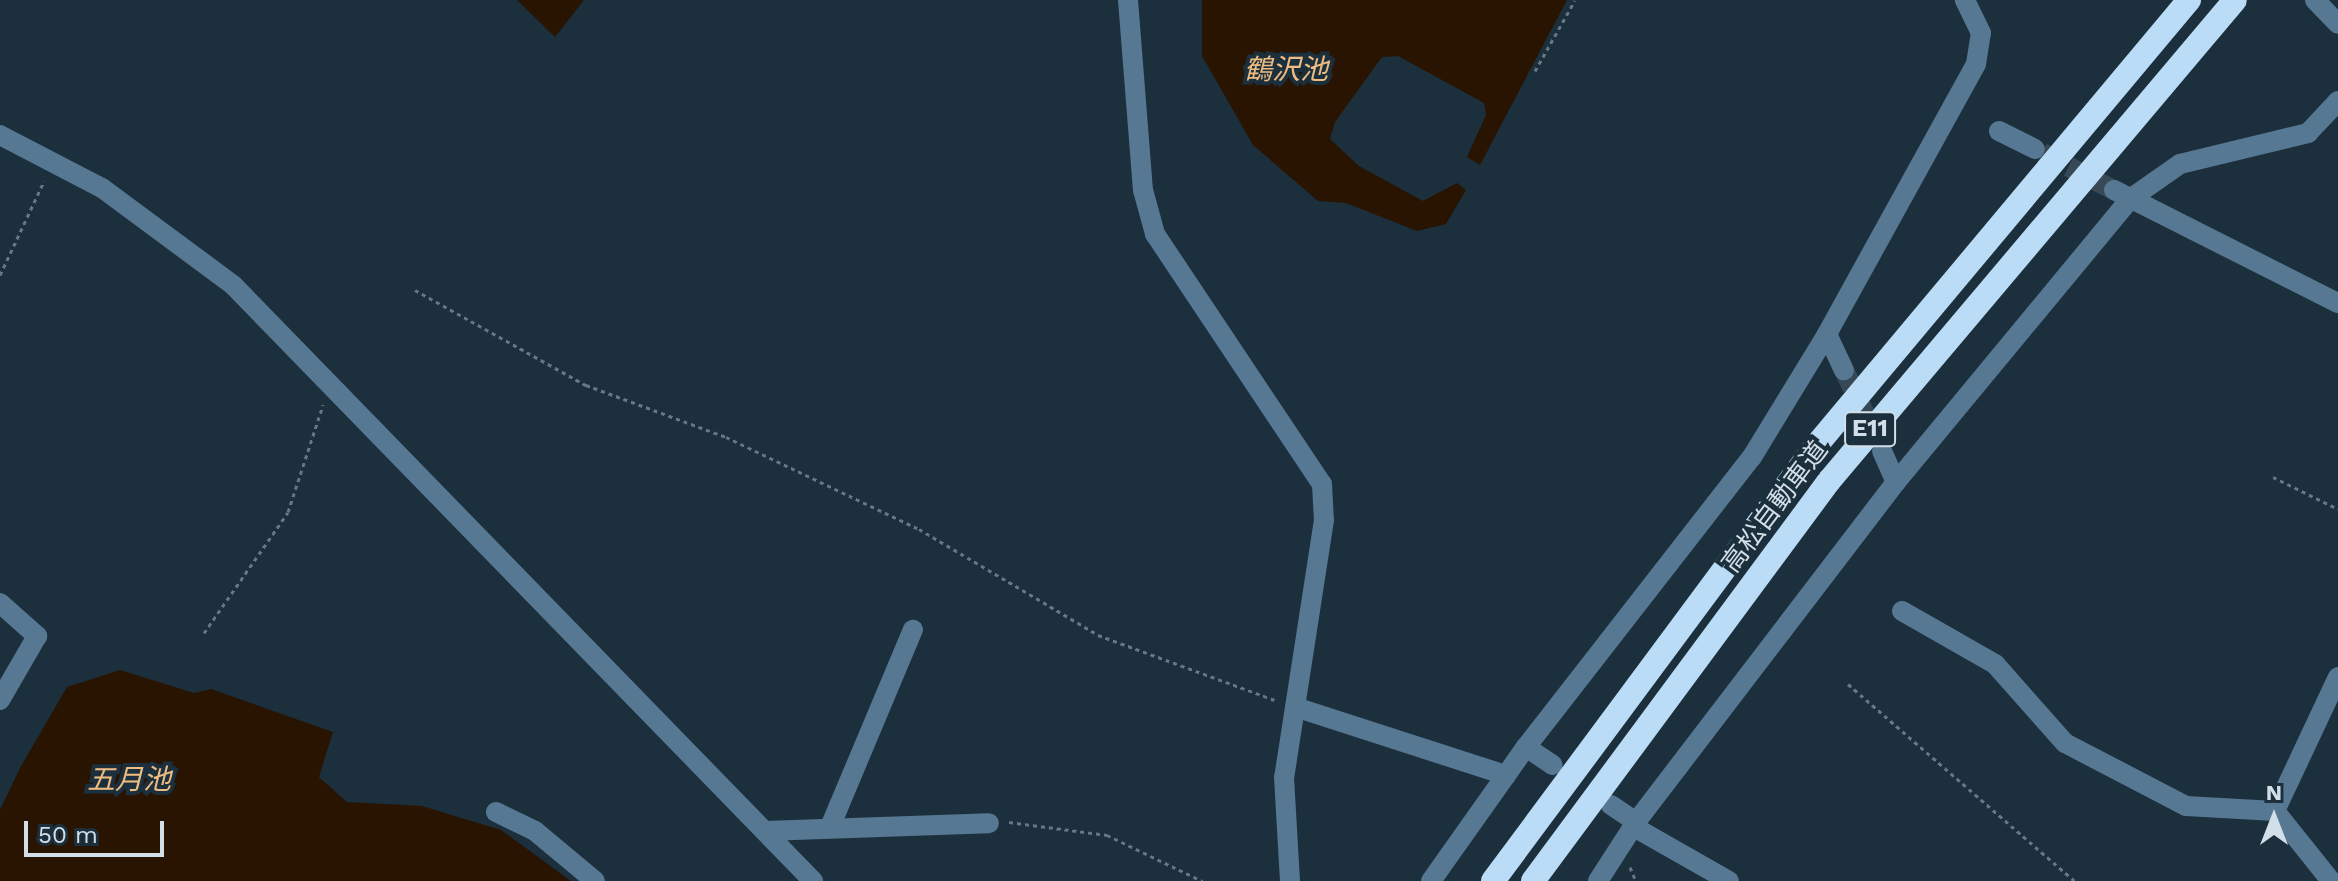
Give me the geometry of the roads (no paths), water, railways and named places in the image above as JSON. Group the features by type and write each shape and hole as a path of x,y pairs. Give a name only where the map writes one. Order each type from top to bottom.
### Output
{"highway":[{"name":"高松自動車道","path":"1493,881 1815,447 2189,0"},
{"name":"高松自動車道","path":"1533,881 1829,481 2235,0"}],"street":[{"path":"1128,0 1143,190 1155,234 1322,484 1324,520 1284,777 1290,881"},
{"path":"1431,881 1526,747 1752,457 1827,334 1976,64 1981,33 1965,0"},
{"path":"2315,0 2338,24"},
{"path":"1598,881 1635,824 1896,482 2122,195 2180,164 2308,133 2338,101"},
{"path":"1999,131 2035,149"},
{"path":"0,135 54,160 187,247 331,382 813,881"},
{"path":"2122,195 2338,303"},
{"path":"1827,334 1844,370"},
{"path":"1882,451 1896,482"},
{"path":"0,603 37,636 0,700"},
{"path":"1902,611 1995,664 2065,743 2186,806 2275,811 2331,881"},
{"path":"830,827 913,630"},
{"path":"2275,811 2338,677"},
{"path":"1295,707 1506,775"},
{"path":"1526,747 1553,765"},
{"path":"1611,805 1635,824 1729,881"},
{"path":"496,812 535,831 595,881"},
{"path":"765,831 989,823"}],"water":[{"path":"517,0 584,0 555,37"},
{"name":"鶴沢池","path":"1202,0 1567,0 1480,165 1467,157 1486,115 1484,103 1398,56 1382,57 1335,122 1330,139 1359,166 1423,201 1457,183 1466,190 1446,224 1417,231 1346,203 1318,201 1253,145 1202,56"},
{"name":"五月池","path":"120,670 194,693 211,689 333,732 319,777 347,802 422,806 501,830 571,881 0,881 0,810 20,768 67,687"}],"tunnel":[{"path":"2042,153 2114,190"},
{"path":"1844,370 1878,442"}]}
